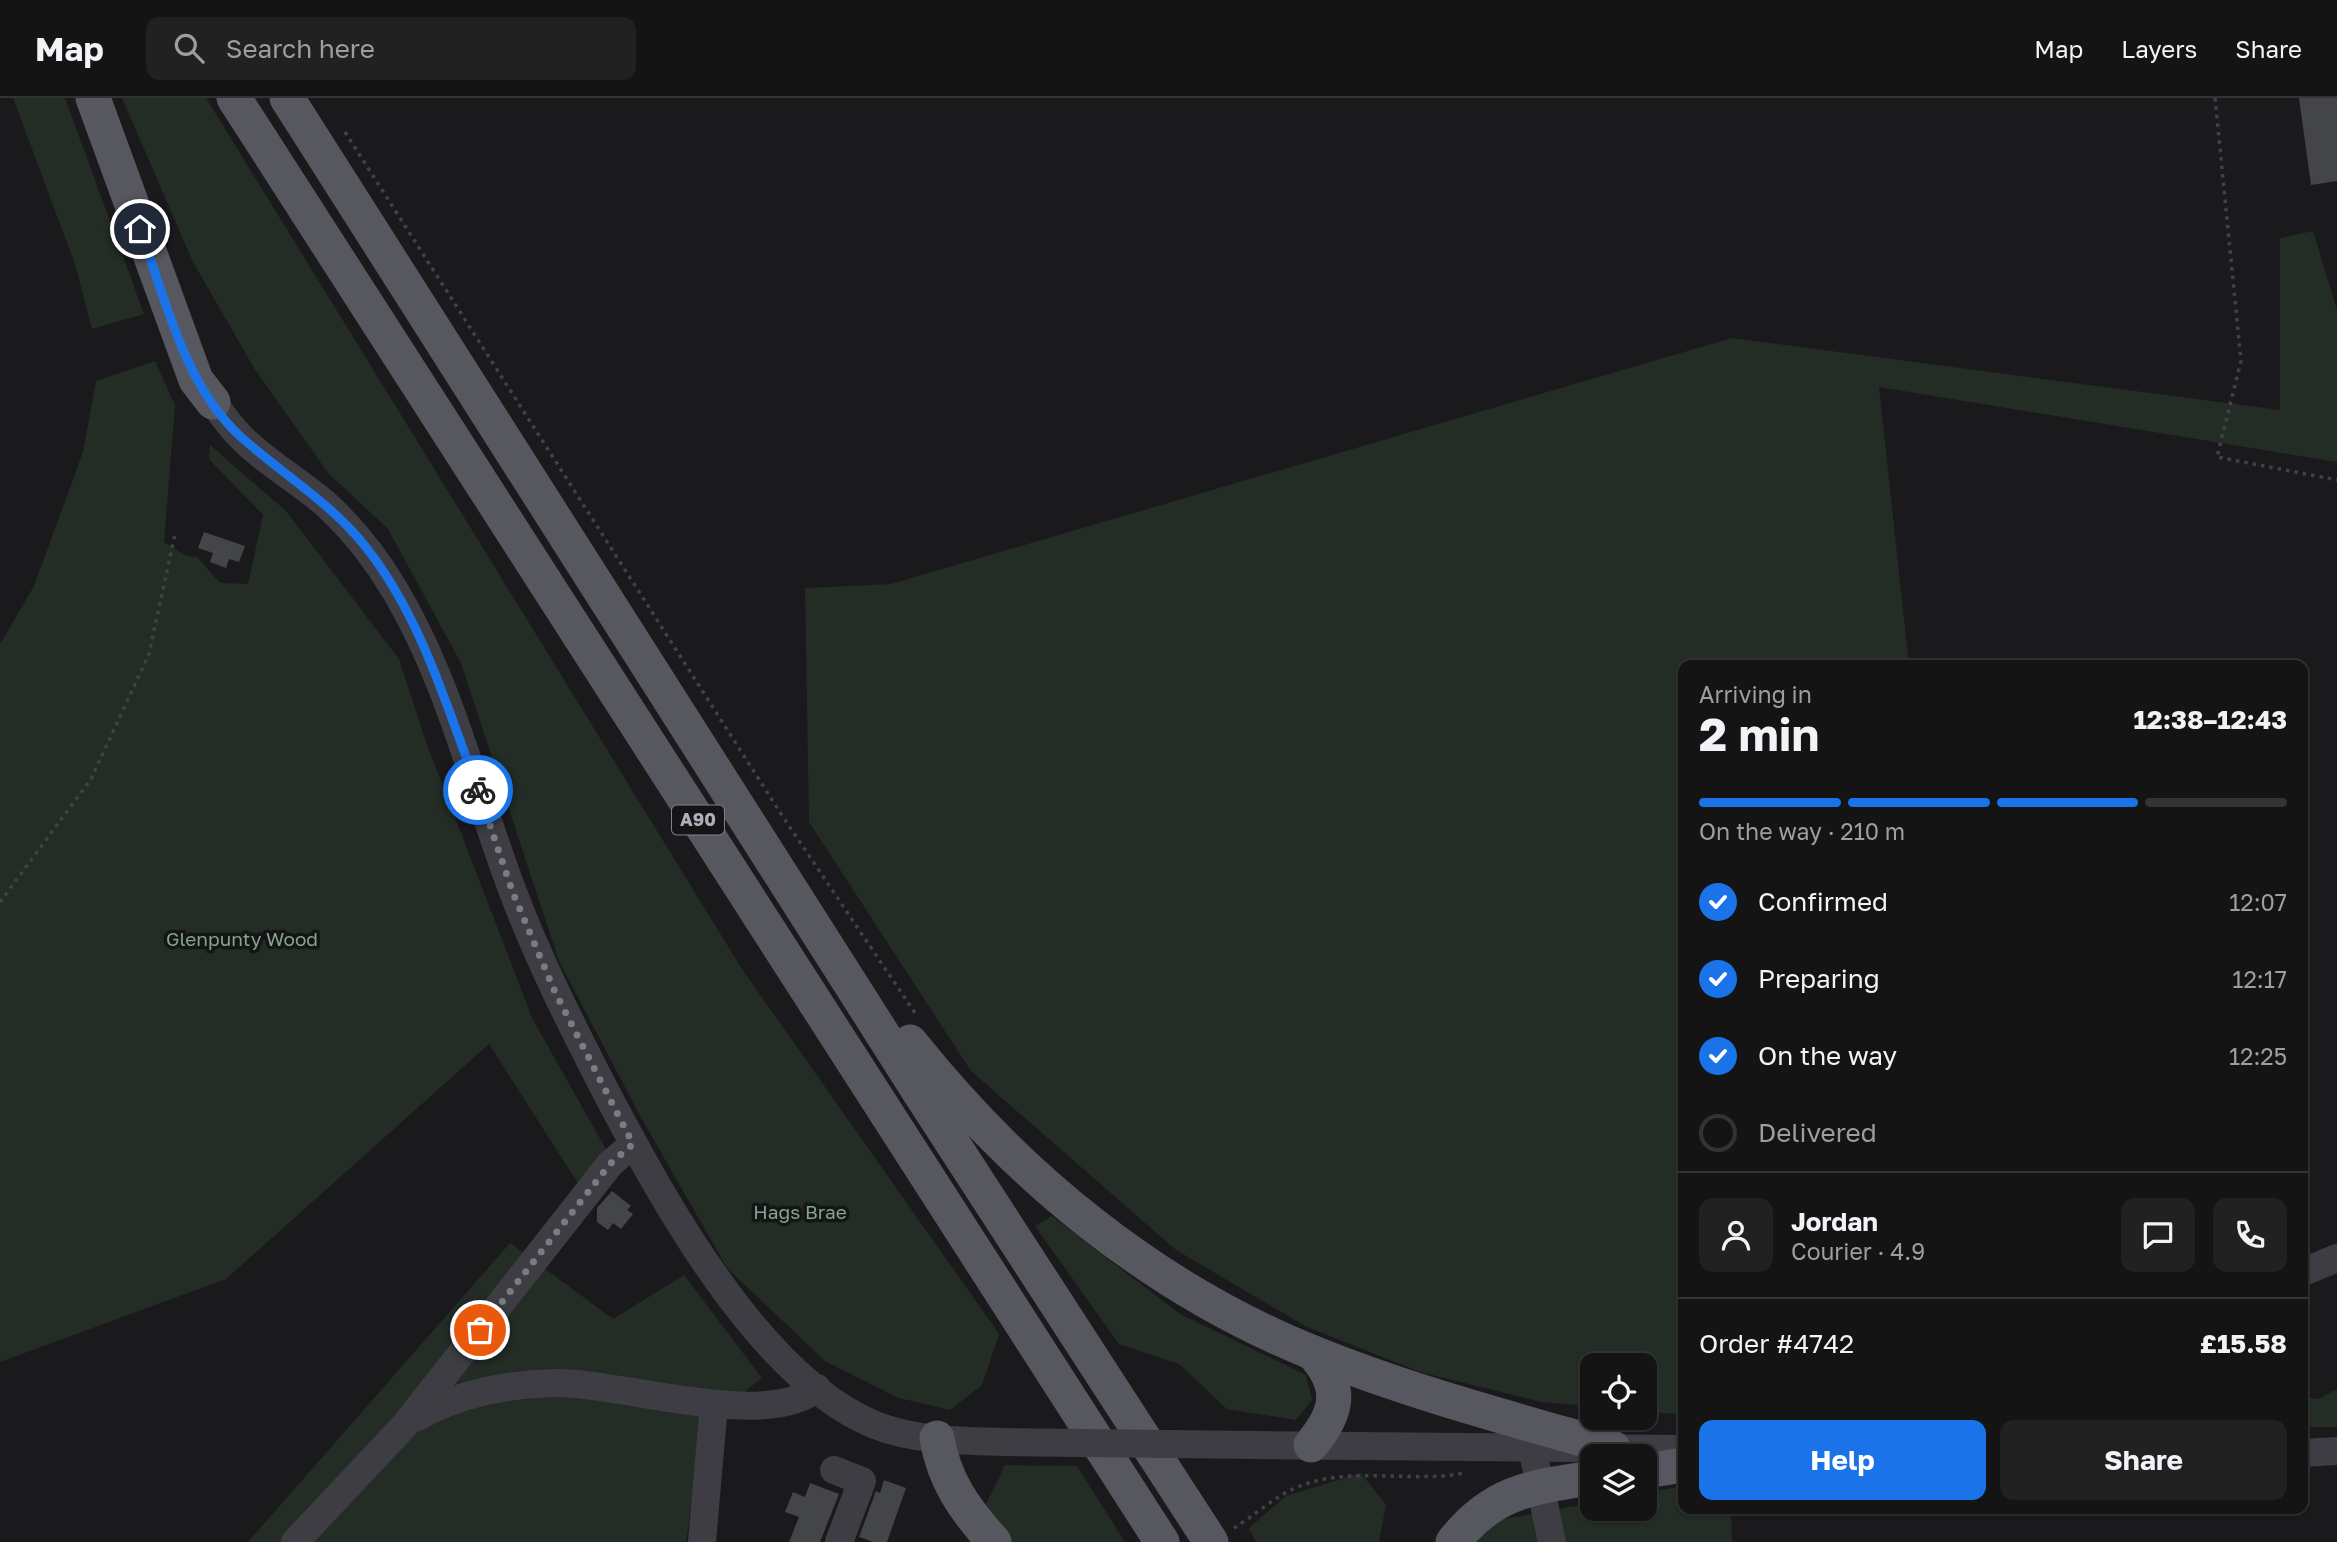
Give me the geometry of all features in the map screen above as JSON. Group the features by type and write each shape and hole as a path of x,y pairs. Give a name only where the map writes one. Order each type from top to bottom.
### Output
{"main road":[{"path":"93,98 195,380 213,402"},
{"name":"A90","path":"234,98 1162,1542"},
{"name":"A90","path":"287,98 928,1104 1222,1536"},
{"path":"810,916 936,1074 1009,1151 1070,1209 1130,1254 1197,1296 1313,1353 1528,1435 1587,1444"},
{"path":"1311,1445 1326,1427 1334,1404 1329,1371 1313,1353"},
{"path":"937,1438 946,1475 966,1512 994,1542"},
{"path":"1657,1469 1678,1466"},
{"path":"1453,1542 1484,1510 1507,1495 1538,1486 1580,1480"}],"street":[{"path":"213,402 240,436 331,509 365,546 394,589 435,676 513,893 555,992 633,1144 677,1222 703,1260 779,1354 817,1388 874,1424 902,1433 937,1438 1005,1442 1311,1445 1528,1435 1552,1542"},
{"path":"295,1542 405,1425 610,1164 633,1144"},
{"path":"2308,1270 2337,1258"},
{"path":"405,1425 441,1403 472,1394 557,1383 714,1404 785,1403 807,1396 817,1388"},
{"path":"702,1542 714,1404"},
{"path":"1657,1449 1678,1449"},
{"path":"2308,1452 2337,1451"},
{"path":"834,1470 862,1481 839,1542"}],"path":[{"path":"2215,98 2241,361 2217,457 2337,480"},
{"path":"338,121 783,817 920,1022"},
{"path":"0,902 91,779 149,654 175,534"},
{"path":"1222,1536 1292,1489 1319,1481 1355,1476 1429,1478 1470,1472"}],"green space":[{"path":"13,98 65,98 144,314 92,329 75,264"},
{"name":"Hags Brae","path":"122,98 206,98 742,969 999,1334 982,1385 950,1410 899,1398 825,1361 727,1268 639,1114 559,961 461,663 388,529 328,473 254,368 193,262"},
{"path":"2313,231 2337,310 2337,462 1879,387 1908,660 1678,660 1678,1414 1657,1412 1657,1353 1580,1353 1580,1405 1541,1402 1420,1372 1307,1327 1176,1250 971,1071 809,822 805,588 891,584 1732,338 2280,410 2280,238"},
{"name":"Glenpunty Wood","path":"155,361 175,405 164,542 186,556 197,557 220,583 248,584 263,515 209,459 210,445 286,511 399,659 426,742 533,1020 607,1151 579,1185 489,1044 226,1279 0,1362 0,644 34,586 83,452 96,381"},
{"path":"1052,1216 1180,1314 1306,1375 1312,1400 1296,1420 1227,1409 1179,1364 1119,1344 1035,1226"},
{"path":"510,1243 613,1319 684,1275 762,1378 702,1425 686,1542 248,1542"},
{"path":"2337,1389 2337,1427 2308,1427 2308,1398 2319,1399"},
{"path":"1005,1465 1077,1466 1125,1542 1012,1542 983,1510"},
{"path":"1361,1473 1386,1505 1379,1542 1256,1542 1249,1528 1286,1496"},
{"path":"1678,1487 1678,1514 1731,1514 1732,1542 1468,1542 1494,1521 1580,1505 1580,1521 1657,1521 1657,1491"}],"building":[{"path":"2299,98 2337,98 2337,181 2311,185"},
{"path":"204,532 245,546 239,562 229,559 226,568 210,562 213,553 198,548"},
{"path":"612,1191 631,1206 627,1210 633,1214 621,1229 613,1223 608,1230 597,1222 597,1208"},
{"path":"884,1480 906,1488 887,1542 873,1542 859,1537 876,1491 880,1493"},
{"path":"810,1483 839,1494 820,1542 789,1542 799,1517 785,1512 793,1492 805,1497"}],"way so far":[{"path":"478,790 513,893 555,992 633,1144 610,1164 480,1330"}],"route":[{"path":"140,229 195,380 240,436 331,509 365,546 394,589 416,630 478,790"}]}
